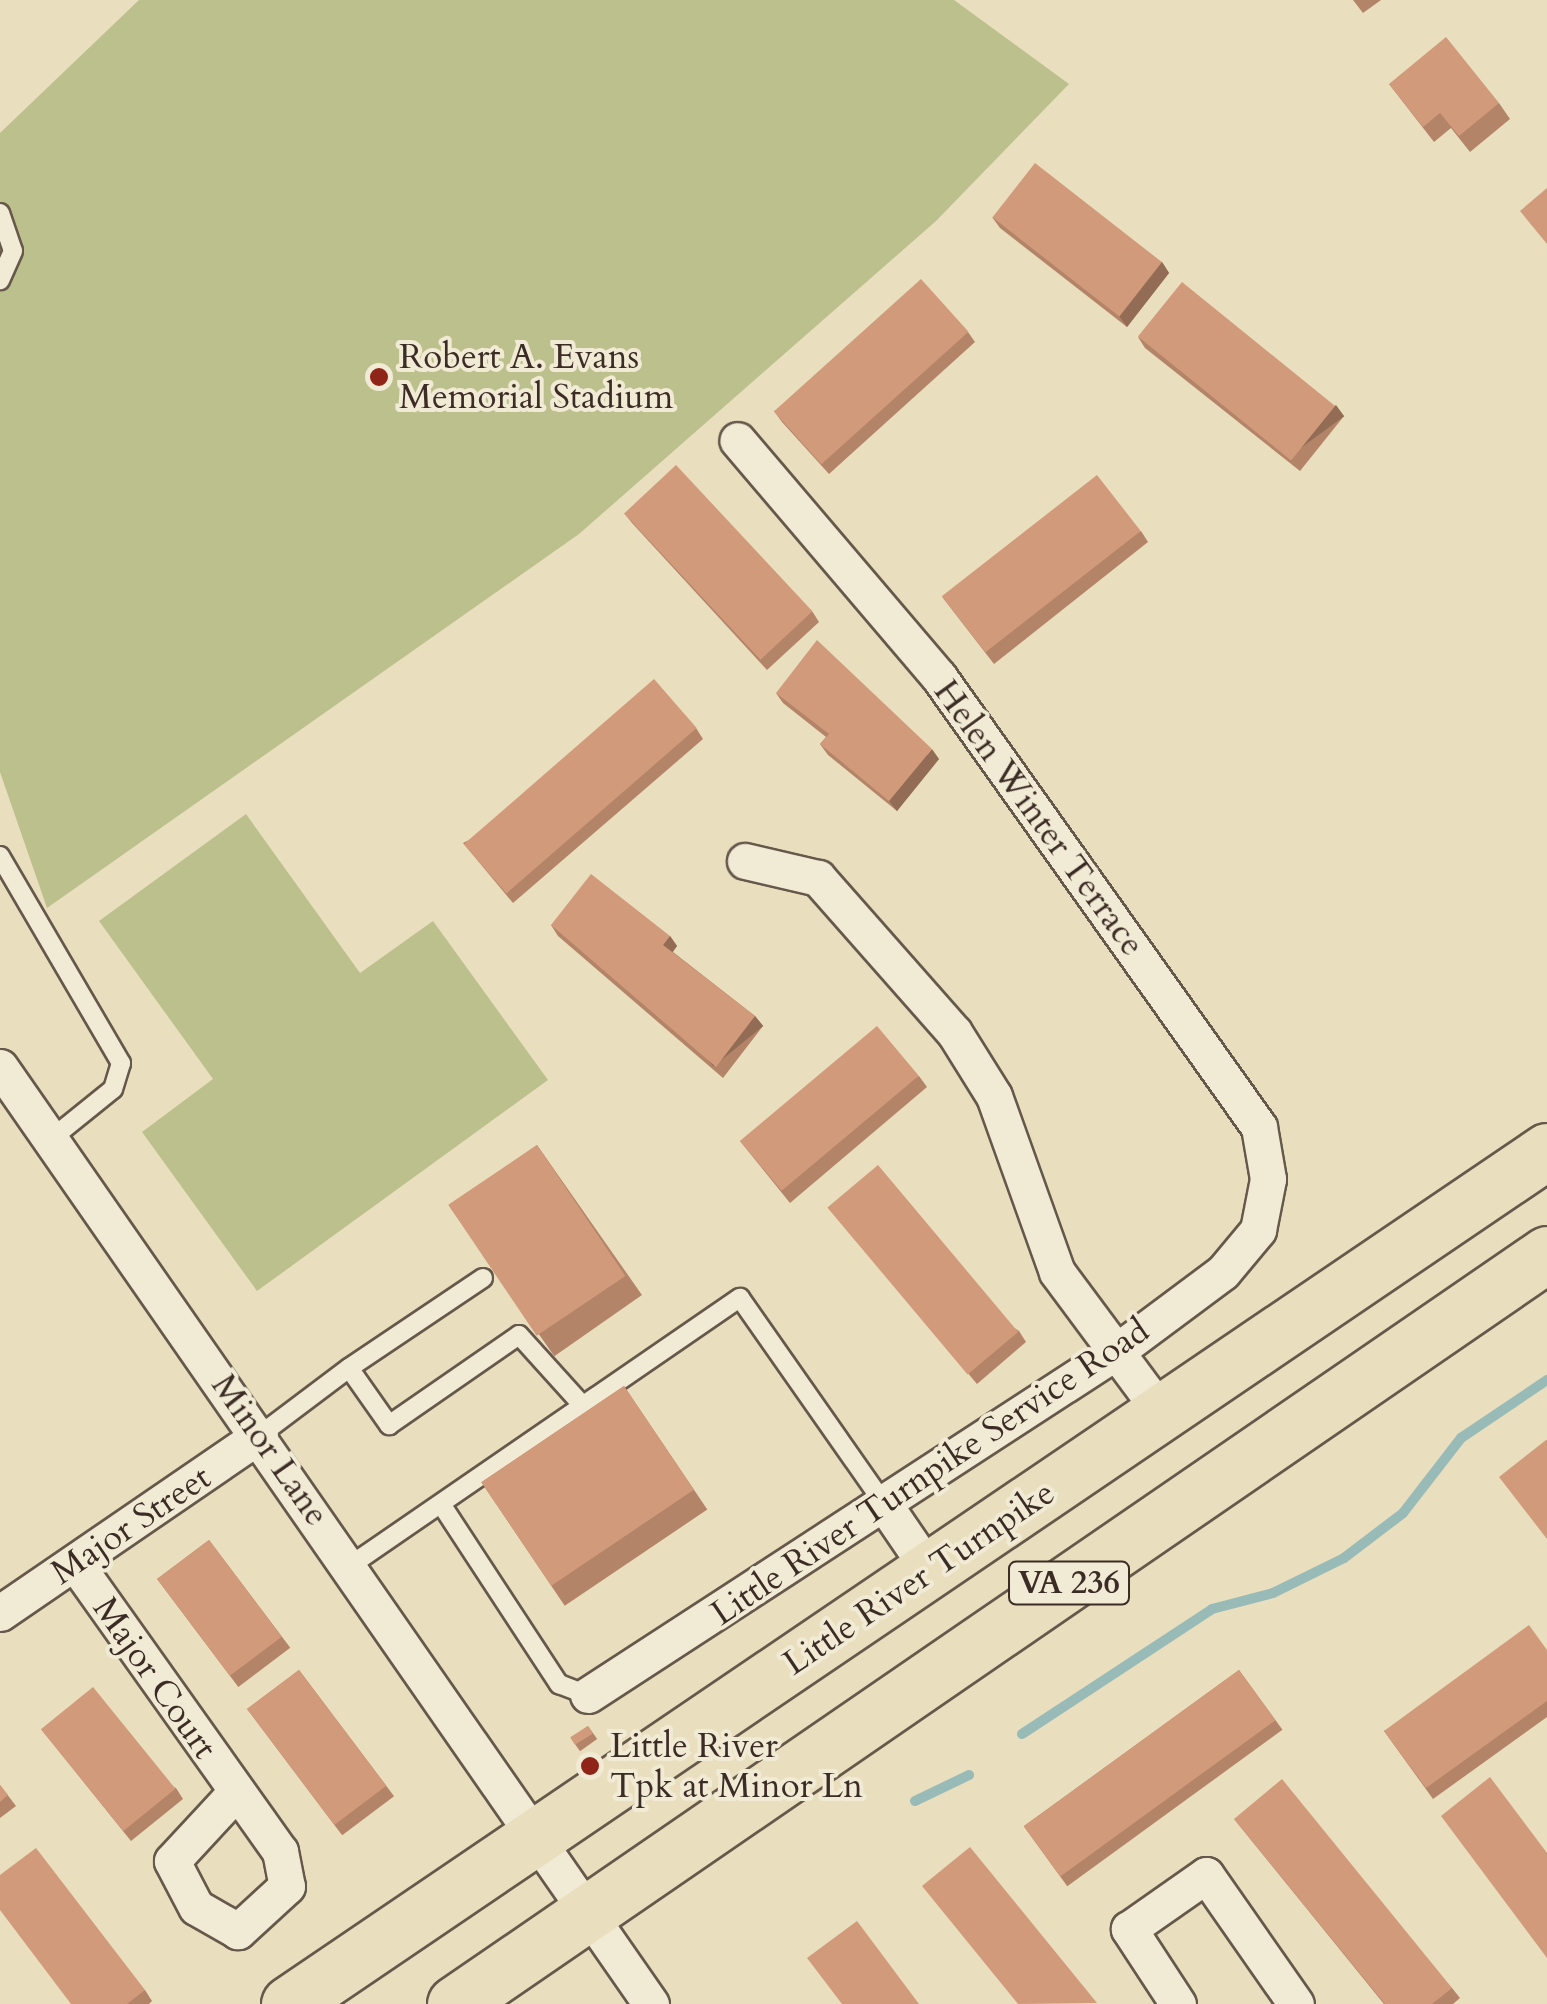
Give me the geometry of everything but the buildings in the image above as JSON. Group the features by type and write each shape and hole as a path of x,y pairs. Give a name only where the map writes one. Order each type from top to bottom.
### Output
{"main road":[{"name":"Little River Turnpike","path":"290,2004 1547,1150"},
{"name":"VA 236","path":"455,2004 1547,1254"}],"street":[{"name":"Helen Winter Terrace","path":"737,440 939,678 1259,1127 1268,1179 1258,1230"},
{"path":"746,861 818,878 954,1032 994,1096 1057,1272 1162,1412"},
{"name":"Minor Lane","path":"0,1067 539,1835 651,2004"},
{"name":"Little River Turnpike Service Road","path":"588,1694 1116,1351 1223,1272 1258,1230"},
{"name":"Major Street","path":"0,1612 260,1435"},
{"path":"884,1504 929,1570"},
{"name":"Major Court","path":"75,1563 235,1793"},
{"path":"1178,2004 1129,1929 1206,1875 1296,2004"}],"lane":[{"path":"0,213 13,252 0,280"},
{"path":"0,856 121,1062 113,1088 50,1138"},
{"path":"260,1435 349,1368 483,1278"},
{"path":"350,1565 442,1507 740,1298 884,1504"},
{"path":"349,1368 389,1425 519,1335 585,1408"},
{"path":"442,1507 559,1684 588,1694"}],"green space":[{"name":"Robert A. Evans Memorial Stadium","path":"139,0 954,0 1069,84 936,221 579,534 47,908 0,772 0,133"},
{"path":"246,814 360,973 433,921 548,1080 257,1291 142,1132 213,1079 99,921"}],"waterway":[{"path":"1022,1734 1212,1609 1273,1593 1344,1558 1403,1513 1461,1438 1547,1380"},
{"path":"915,1801 969,1775"}],"place":[{"name":"Robert A. Evans Memorial Stadium","path":"379,377"},
{"name":"Little River Tpk at Minor Ln","path":"590,1766"}]}
